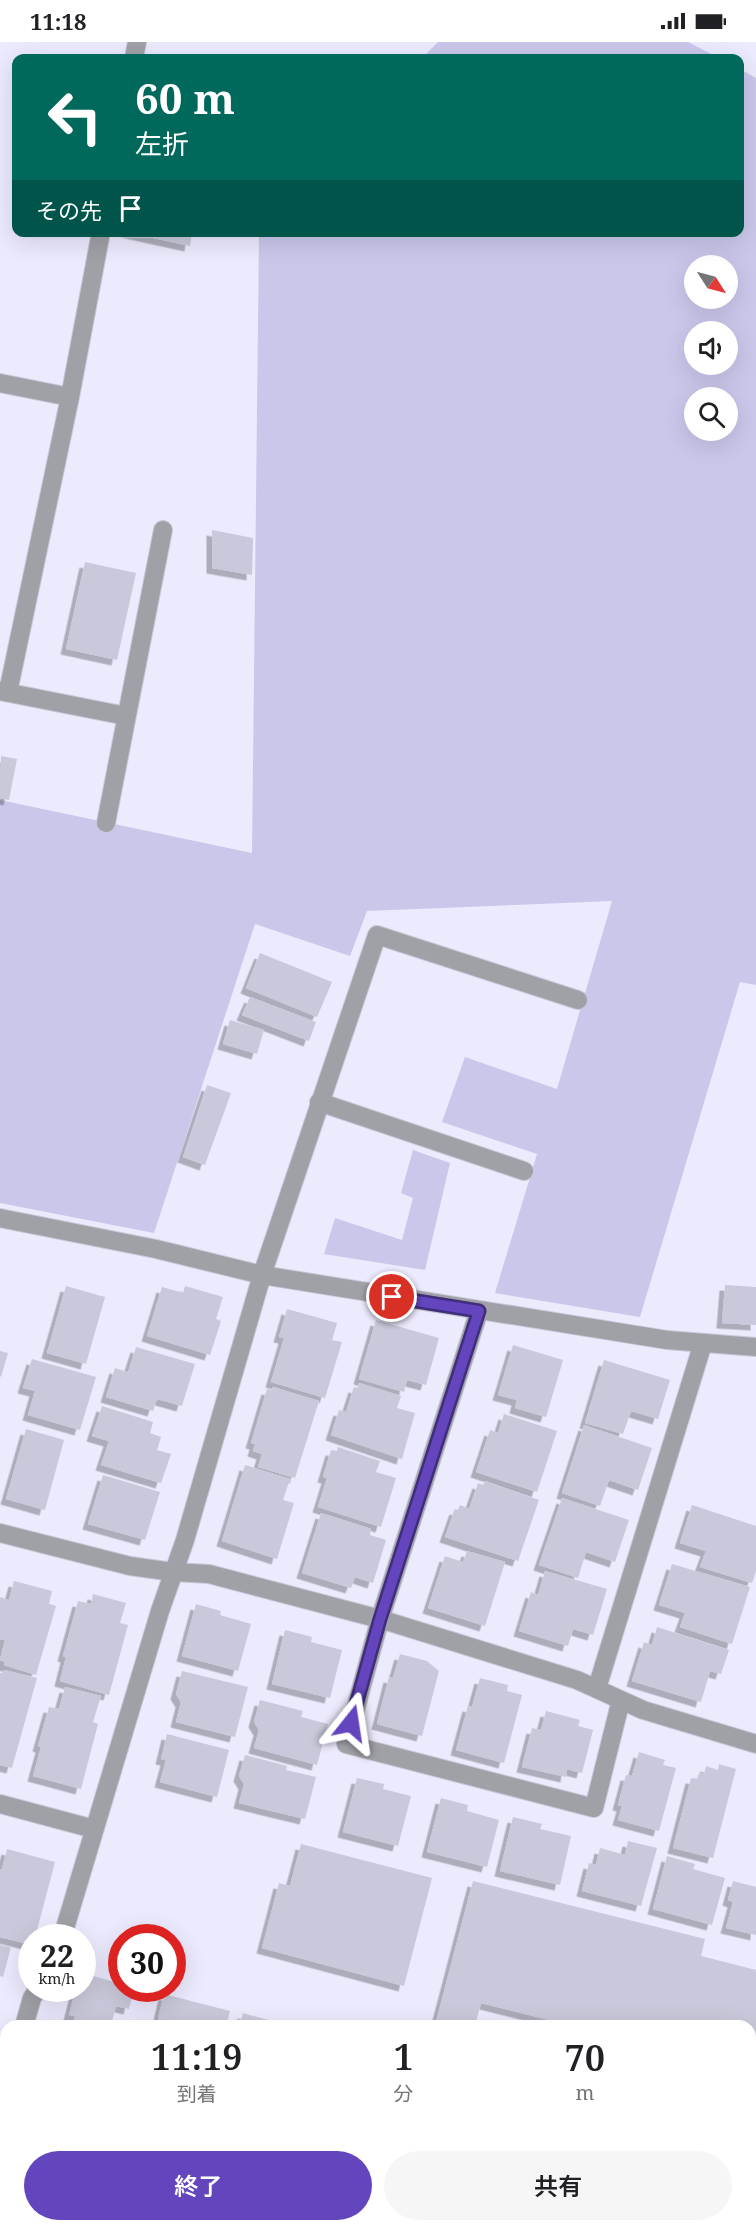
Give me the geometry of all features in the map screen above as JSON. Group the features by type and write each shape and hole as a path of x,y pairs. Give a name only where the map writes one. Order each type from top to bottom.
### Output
{"street":[{"path":"100,237 70,397 4,691 126,716"},
{"path":"0,383 70,397"},
{"path":"106,823 163,530"},
{"path":"66,1924 173,1572 185,1540 262,1275 377,935 578,1000"},
{"path":"320,1102 524,1171"},
{"path":"0,1218 156,1249 262,1275 667,1341 756,1347"},
{"path":"479,1311 380,1619 346,1744 594,1808 621,1700"},
{"path":"597,1688 703,1343"},
{"path":"0,1533 130,1566 209,1574 380,1619 577,1680 643,1710 756,1744"},
{"path":"0,1804 94,1829"},
{"path":"26,2020 31,2002"}],"shaded area":[{"path":"438,42 688,42 711,54 426,54"},
{"path":"744,71 756,78 756,985 740,982 640,1317 495,1293 537,1154 442,1122 465,1057 557,1089 612,901 367,911 350,956 255,924 154,1233 0,1203 0,800 252,853 259,237 744,237"},
{"path":"413,1150 450,1163 425,1270 324,1254 335,1218 402,1240 413,1198 401,1193"}],"building":[{"path":"149,237 191,237 190,246"},
{"path":"212,530 253,538 252,575 212,568"},
{"path":"85,562 136,573 117,660 66,649"},
{"path":"1,756 17,759 9,800 0,798"},
{"path":"260,953 332,982 317,1017 246,988"},
{"path":"250,997 316,1022 309,1041 242,1015"},
{"path":"230,1020 264,1030 257,1054 223,1044"},
{"path":"207,1085 231,1093 205,1165 183,1157"},
{"path":"725,1285 756,1287 756,1325 722,1323"},
{"path":"66,1286 105,1297 86,1364 47,1353"},
{"path":"185,1286 223,1297 216,1319 221,1321 210,1355 147,1336 162,1287 183,1293"},
{"path":"287,1309 337,1323 332,1340 342,1342 325,1398 271,1382 284,1338 279,1337"},
{"path":"376,1320 439,1338 426,1385 407,1380 404,1392 359,1379"},
{"path":"513,1345 563,1360 546,1417 515,1408 517,1400 498,1395"},
{"path":"136,1347 195,1364 182,1406 157,1399 153,1411 106,1397 115,1368 128,1372"},
{"path":"0,1351 8,1353 1,1377 0,1376"},
{"path":"32,1359 96,1377 80,1430 28,1415 35,1391 23,1388"},
{"path":"604,1360 670,1380 658,1419 631,1411 623,1434 585,1423"},
{"path":"359,1383 401,1396 397,1408 415,1413 402,1459 331,1435 339,1410 346,1412 354,1387 358,1388"},
{"path":"273,1387 319,1401 295,1478 258,1467 262,1454 253,1451 255,1444 251,1443 267,1389 272,1390"},
{"path":"102,1406 153,1422 150,1433 161,1437 157,1450 171,1454 161,1483 101,1465 109,1441 92,1436"},
{"path":"504,1414 557,1431 537,1492 476,1472 490,1430 498,1433"},
{"path":"584,1425 652,1448 638,1490 609,1480 600,1506 562,1493"},
{"path":"26,1429 64,1440 45,1510 6,1499"},
{"path":"338,1447 380,1461 376,1472 396,1478 381,1527 318,1507 327,1478 323,1477 331,1450 337,1451"},
{"path":"245,1465 290,1479 283,1500 294,1503 277,1559 222,1541"},
{"path":"103,1475 160,1492 145,1540 88,1524"},
{"path":"485,1481 539,1500 518,1561 445,1537 455,1509 458,1510 460,1505 469,1509 478,1483 483,1485"},
{"path":"562,1498 629,1520 615,1562 586,1552 578,1578 539,1565"},
{"path":"692,1505 756,1526 756,1571 752,1583 700,1567 706,1551 680,1543"},
{"path":"321,1513 371,1529 370,1535 386,1540 373,1583 355,1577 351,1588 302,1573"},
{"path":"467,1551 505,1562 485,1626 428,1608 445,1556 463,1562"},
{"path":"672,1564 750,1587 732,1644 680,1627 685,1613 659,1605"},
{"path":"545,1571 607,1589 593,1635 573,1629 568,1646 519,1631 531,1592 538,1595"},
{"path":"14,1581 52,1591 49,1604 56,1606 36,1675 4,1665 5,1662 0,1660 5,1640 0,1639 0,1597 9,1600"},
{"path":"93,1594 126,1603 120,1623 128,1625 109,1695 60,1681 66,1657 63,1656 78,1601 91,1604"},
{"path":"196,1604 221,1611 220,1615 251,1624 238,1671 182,1656"},
{"path":"657,1627 729,1650 721,1674 710,1671 701,1702 632,1681 644,1642 652,1645"},
{"path":"285,1630 312,1637 311,1642 342,1650 330,1698 272,1684"},
{"path":"400,1654 427,1661 439,1671 422,1736 377,1724 389,1677 393,1678"},
{"path":"4,1670 37,1678 12,1768 0,1765 0,1673"},
{"path":"182,1671 248,1687 235,1737 176,1722 181,1702 176,1694"},
{"path":"480,1678 508,1685 507,1691 522,1695 504,1763 456,1750 468,1706 472,1707"},
{"path":"65,1687 101,1696 93,1722 98,1724 81,1789 33,1776 41,1747 38,1746 49,1707 59,1709"},
{"path":"260,1700 303,1711 301,1717 328,1724 317,1765 254,1748 259,1730 254,1722"},
{"path":"546,1711 580,1720 578,1726 593,1730 582,1773 567,1769 566,1777 522,1767 532,1728 541,1730"},
{"path":"167,1734 229,1750 217,1797 160,1782 166,1760 161,1759"},
{"path":"639,1752 665,1760 663,1765 676,1768 659,1831 618,1820 622,1806 618,1805 626,1775 632,1776"},
{"path":"245,1755 287,1766 286,1770 316,1777 305,1819 239,1803 244,1784 239,1776"},
{"path":"719,1764 736,1769 713,1858 673,1848 691,1778 697,1779 699,1773 704,1774 706,1766 718,1770"},
{"path":"357,1778 384,1784 383,1789 411,1796 398,1846 343,1832"},
{"path":"441,1798 468,1805 467,1811 499,1820 487,1867 427,1852"},
{"path":"513,1817 542,1824 540,1829 571,1836 560,1885 500,1871"},
{"path":"628,1841 657,1848 641,1906 582,1891 589,1863 596,1865 600,1848 625,1855"},
{"path":"301,1844 432,1878 404,1986 262,1948 279,1883 290,1886"},
{"path":"7,1849 55,1862 39,1924 18,1924 18,1942 0,1937 0,1869 2,1869"},
{"path":"667,1856 695,1864 693,1869 725,1878 712,1925 653,1909"},
{"path":"473,1881 705,1939 701,1956 756,1970 756,2020 550,2020 481,2003 477,2020 437,2020"},
{"path":"733,1881 756,1887 756,1935 726,1928 733,1902 728,1900"},
{"path":"0,1945 11,1947 3,1977 0,1976"},
{"path":"96,1977 108,1980 108,2002 131,2002 129,2009 116,2006 112,2020 74,2020 75,2016 69,2015 72,2002 96,2002"},
{"path":"186,2000 230,2011 228,2020 158,2019 162,2002 186,2002"},
{"path":"243,2013 268,2020 241,2020"}],"route":[{"path":"351,1723 380,1619 479,1311 392,1297"}]}
